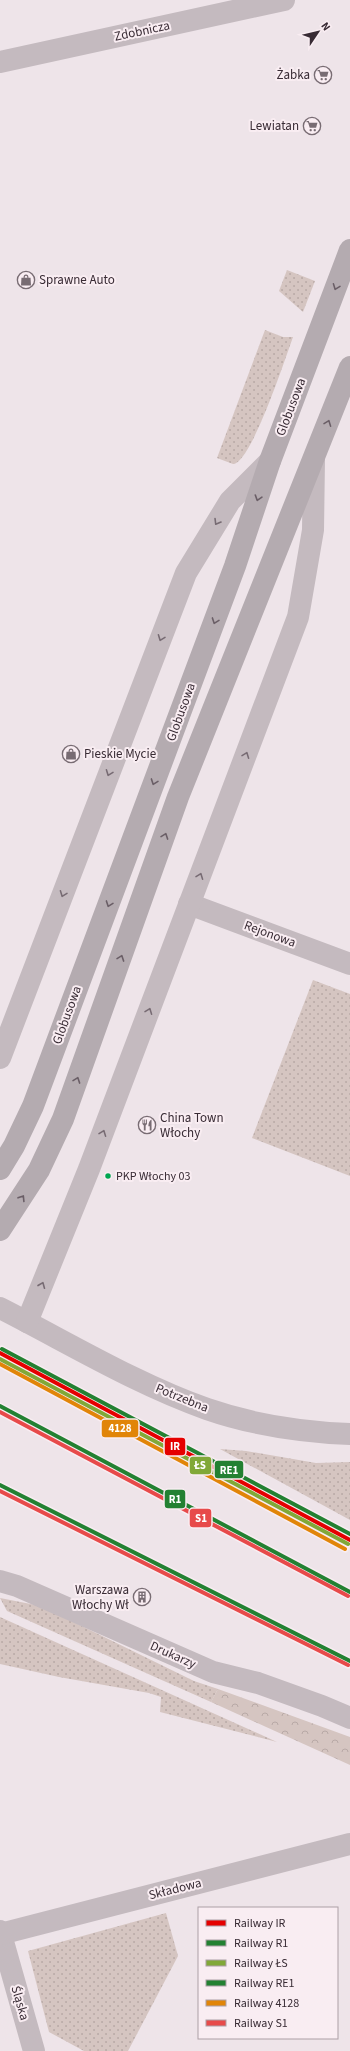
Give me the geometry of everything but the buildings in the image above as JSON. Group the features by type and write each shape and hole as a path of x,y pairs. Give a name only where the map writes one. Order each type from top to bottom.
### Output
{"main road":[{"name":"Globusowa","path":"0,1169 14,1146 33,1106 232,573 270,461 350,250"},
{"path":"0,1230 39,1170 63,1119 178,797 350,367"}],"street":[{"name":"Zdobnicza","path":"0,62 284,0"},
{"path":"27,1322 89,1169 298,617 313,530 314,459"},
{"path":"0,1058 186,573 230,501 270,461"},
{"name":"Rejonowa","path":"190,904 350,964"},
{"name":"Potrzebna","path":"0,1308 140,1380 207,1409 242,1420 320,1433 350,1434"},
{"name":"Drukarzy","path":"0,1581 18,1586 213,1672 258,1683 322,1706 350,1718"},
{"name":"Składowa","path":"0,1933 350,1844"},
{"name":"Śląska","path":"0,1933 36,2049"}],"green space":[{"path":"287,270 315,281 303,312 279,291"},
{"path":"265,330 283,337 293,337 276,386 258,429 249,447 240,459 233,464 217,458"},
{"path":"313,980 350,994 350,1176 252,1138"},
{"path":"220,1449 246,1451 316,1463 350,1462 350,1520"},
{"path":"0,1598 41,1606 194,1681 218,1689 211,1702 7,1611"},
{"path":"0,1617 277,1742 160,1712 161,1697 149,1693 59,1677 0,1664"},
{"path":"218,1689 350,1737 350,1765 211,1702"},
{"path":"166,1913 178,1956 128,2051 84,2051 49,2032 28,1951"}],"rail line":[{"name":"RE1","path":"2,1349 350,1534"},
{"name":"IR","path":"0,1353 350,1540"},
{"name":"ŁS","path":"0,1359 348,1544"},
{"name":"4128","path":"0,1364 345,1549"},
{"name":"R1","path":"0,1406 350,1592"},
{"name":"S1","path":"0,1412 348,1596"},
{"name":"R1","path":"0,1485 350,1661"},
{"name":"S1","path":"0,1491 348,1665"}],"place":[{"name":"Żabka","path":"323,75"},
{"name":"Lewiatan","path":"312,126"},
{"name":"Sprawne Auto","path":"26,280"},
{"name":"Pieskie Mycie","path":"71,754"},
{"name":"China Town Włochy","path":"147,1125"},
{"name":"PKP Włochy 03","path":"108,1176"},
{"name":"Warszawa Włochy Wł","path":"142,1597"}]}
